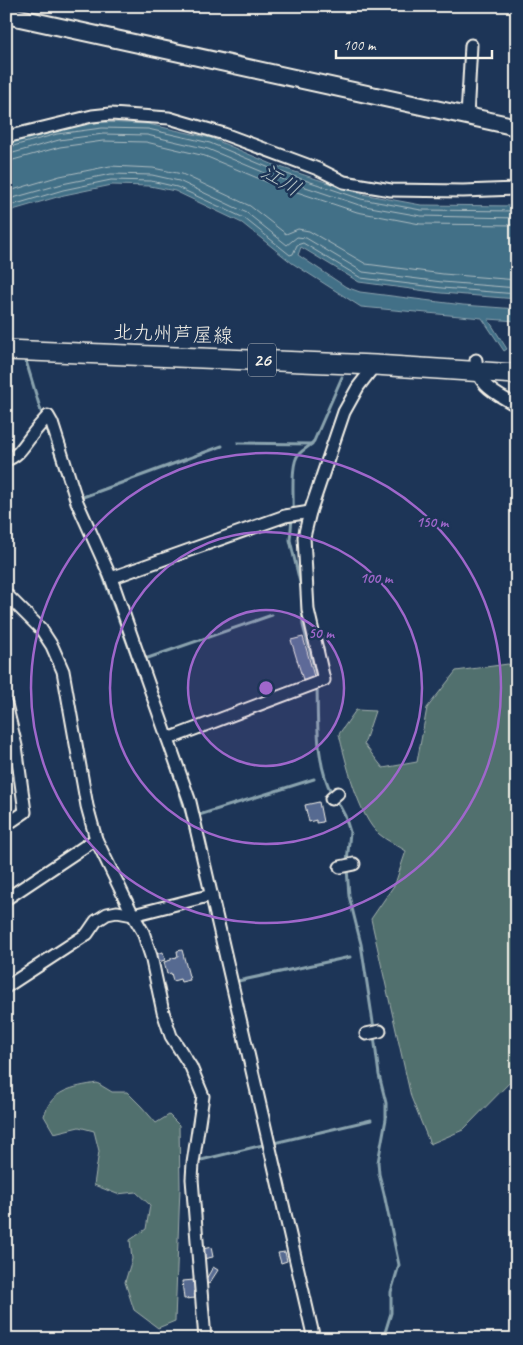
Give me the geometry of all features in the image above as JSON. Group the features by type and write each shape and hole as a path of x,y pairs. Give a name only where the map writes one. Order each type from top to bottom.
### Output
{"main road":[{"name":"北九州芦屋線","path":"6,338 477,366 517,374"},
{"name":"北九州芦屋線","path":"6,350 375,365 477,366 517,362"}],"street":[{"path":"6,16 517,127"},
{"path":"467,117 471,45"},
{"path":"6,137 92,116 111,114 169,118 224,134 318,169 344,182 392,190 463,191 517,189"},
{"path":"168,739 302,690 324,680 308,610 304,537 310,512 344,412 358,387 375,365"},
{"path":"477,366 487,387 517,406"},
{"path":"6,460 14,458 48,416 52,423 77,502 111,578 190,802 314,1339"},
{"path":"111,578 285,516 310,512"},
{"path":"6,594 41,629 52,646 63,671 87,806 96,839 143,932 171,1036 191,1067 203,1096 192,1179 205,1339"},
{"path":"6,704 11,750 25,812 6,825"},
{"path":"6,899 96,839"},
{"path":"340,867 354,864"},
{"path":"6,987 87,934 96,921 107,914 117,912 133,915 212,895"},
{"path":"366,1034 380,1031"}],"green space":[{"path":"508,664 517,670 517,1075 463,1130 430,1144 411,1097 371,919 395,884 406,851 379,834 365,815 354,787 339,734 356,710 375,711 364,744 383,768 417,762 427,708 456,671"},
{"path":"97,1083 112,1092 127,1092 156,1123 169,1115 179,1125 180,1187 175,1321 158,1328 134,1310 125,1282 132,1259 130,1240 146,1229 150,1205 136,1192 117,1194 94,1185 99,1151 94,1131 79,1127 54,1133 44,1116 52,1100 64,1091"}],"water":[{"name":"江川","path":"102,122 148,124 211,138 274,165 362,194 421,205 517,206 517,299 441,293 359,282 301,247 298,255 346,287 360,292 463,305 517,309 517,321 488,319 507,349 504,351 482,318 361,307 292,263 242,223 175,191 150,186 112,185 64,195 6,212 6,144 56,129"}],"building":[{"path":"303,637 315,680 304,683 291,640"},
{"path":"319,802 323,822 316,823 316,820 309,822 305,805"},
{"path":"182,950 190,980 181,982 180,979 173,981 171,973 167,974 164,962 178,957 177,951"},
{"path":"163,952 165,960 158,962 155,954"},
{"path":"211,1247 213,1257 203,1259 203,1249"},
{"path":"285,1252 287,1261 281,1263 278,1253"},
{"path":"213,1267 218,1270 209,1284 205,1281"},
{"path":"195,1280 196,1298 184,1299 182,1281"}],"waterway":[{"path":"26,361 43,418"},
{"path":"293,512 293,472 296,458 314,441 342,377"},
{"path":"45,424 67,489"},
{"path":"238,443 312,444"},
{"path":"83,497 222,446"},
{"path":"292,518 290,540 302,591"},
{"path":"100,568 137,670"},
{"path":"302,602 303,625 317,679"},
{"path":"145,659 272,615"},
{"path":"317,685 318,741 323,768 332,794"},
{"path":"170,761 194,844"},
{"path":"199,815 314,779"},
{"path":"336,799 345,816 350,832 347,862"},
{"path":"347,868 349,896 361,944 374,1029"},
{"path":"238,981 350,957"},
{"path":"374,1036 379,1075 386,1103 386,1119 378,1162 379,1174 399,1265 391,1292 391,1313 383,1339"},
{"path":"274,1143 371,1120"},
{"path":"197,1161 263,1145"}]}
